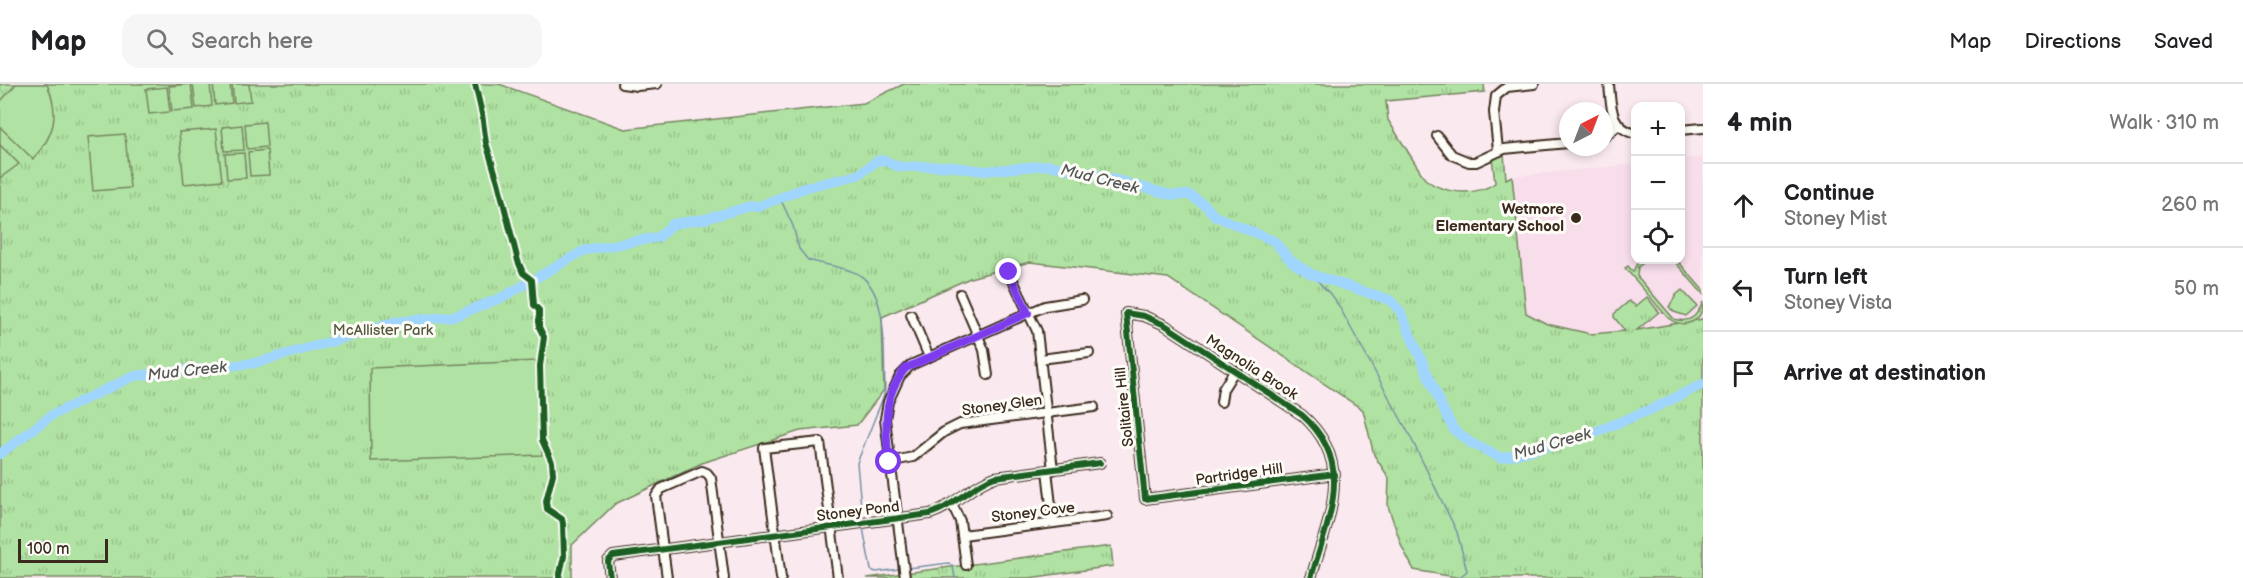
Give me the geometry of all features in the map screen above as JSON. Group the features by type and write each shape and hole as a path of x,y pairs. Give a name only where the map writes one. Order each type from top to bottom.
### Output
{"street":[{"path":"622,84 637,86 657,84"},
{"path":"1498,150 1494,112 1496,96 1507,87 1534,84"},
{"path":"1609,84 1613,116 1624,130 1631,133"},
{"path":"1613,129 1619,125"},
{"path":"1685,130 1703,128"},
{"path":"1437,136 1452,155 1467,162 1476,162 1498,150 1559,143"},
{"path":"1009,272 1037,331 1046,412 1053,523"},
{"path":"960,294 978,335 986,359 988,375"},
{"path":"905,578 885,429 888,402 900,376 906,368 1028,313 1056,303 1082,300"},
{"name":"Magnolia Brook","path":"1126,313 1144,316 1165,325 1235,370 1313,424 1327,444 1335,474 1334,498 1311,578"},
{"name":"Solitaire Hill","path":"1126,313 1145,499"},
{"path":"910,315 929,357"},
{"path":"1040,359 1089,353"},
{"path":"1221,402 1223,389 1235,370"},
{"name":"Stoney Glen","path":"889,462 913,457 944,432 960,424 1094,406"},
{"path":"781,578 764,448 820,442 838,578"},
{"name":"Stoney Pond","path":"610,578 609,558 719,540 930,514 952,504 984,480 1100,463"},
{"path":"668,578 657,492 699,471 705,471 711,478 724,578"},
{"name":"Partridge Hill","path":"1145,499 1335,474"},
{"path":"952,504 960,521 966,565"},
{"name":"Stoney Cove","path":"963,535 1107,516"}],"shaded area":[{"name":"Wetmore Elementary School","path":"1703,157 1703,319 1639,330 1591,334 1547,324 1526,313 1512,176 1631,164 1631,264 1685,264 1685,159"}],"green space":[{"name":"McAllister Park","path":"0,84 499,84 625,129 864,103 904,84 1484,84 1485,92 1386,101 1388,120 1425,179 1450,191 1469,192 1495,183 1492,157 1504,153 1506,179 1512,176 1526,313 1547,324 1591,334 1625,331 1614,314 1629,301 1636,306 1647,297 1659,312 1637,330 1703,319 1703,578 1461,578 1414,570 1402,547 1388,506 1389,478 1374,455 1363,410 1168,278 1030,262 970,278 882,317 884,390 857,425 800,431 702,463 615,504 572,545 572,578 0,578"},
{"path":"16,84 47,84 51,95 54,115 51,133 33,159 0,127 0,102"},
{"path":"191,84 194,109 172,111 169,86"},
{"path":"193,84 210,84 212,106 196,108"},
{"path":"213,84 230,84 232,103 215,105"},
{"path":"232,84 249,84 251,101 234,103"},
{"path":"167,87 170,112 149,114 146,89"},
{"path":"265,122 267,147 247,149 245,124"},
{"path":"242,125 244,150 224,151 222,127"},
{"path":"216,129 222,180 184,184 179,132"},
{"path":"125,134 130,188 93,191 88,137"},
{"path":"0,145 19,164 0,178"},
{"path":"267,150 269,175 250,176 248,152"},
{"path":"244,153 246,178 227,179 225,154"},
{"path":"1642,264 1638,267 1637,276 1674,319 1689,320 1703,302 1700,315 1686,323 1674,322 1668,318 1625,268 1628,266 1633,272 1636,265"},
{"path":"1677,264 1680,264 1703,290 1703,294"},
{"path":"1682,290 1697,306 1686,316 1674,312 1669,307"},
{"path":"536,361 542,455 371,461 370,368"},
{"path":"1111,546 1113,566 1029,578 867,578"}],"waterway":[{"name":"Mud Creek","path":"365,332 394,322 455,316 503,297 585,250 659,237 673,224 705,219 751,206 757,207 807,187 858,175 877,161 884,160 899,167 947,166 984,171 1048,165 1095,174 1171,195 1190,195 1205,205 1215,216 1274,241 1291,261 1311,274 1390,300 1400,311 1454,430 1471,443 1501,458 1578,439 1652,409 1703,384"},
{"path":"780,198 793,226 799,249 808,260 858,274 868,283 880,310 883,326 885,388 857,463 862,517"},
{"path":"1311,274 1335,299 1408,432 1457,532 1467,571 1459,578"},
{"name":"Mud Creek","path":"0,454 52,415 134,376 255,363 355,335"},
{"path":"863,528 871,570 876,572 899,569"},
{"path":"908,568 949,563 953,567 955,578"}],"cycle path":[{"path":"475,84 486,143 518,261 523,273 532,280 534,305 539,310 539,327 544,337 540,366 542,440 552,462 553,474 546,501 547,509 562,519 563,524 564,556 559,578"},
{"path":"1311,578 1334,492 1334,472 1329,452 1319,433 1302,415 1165,325 1144,316 1126,313 1145,499 1335,474"},
{"path":"610,578 608,561 613,556 930,514 995,477 1100,463"}],"place":[{"name":"Wetmore Elementary School","path":"1576,218"}],"route":[{"path":"889,462 885,429 886,411 900,376 906,368 1028,313 1009,272"}]}
